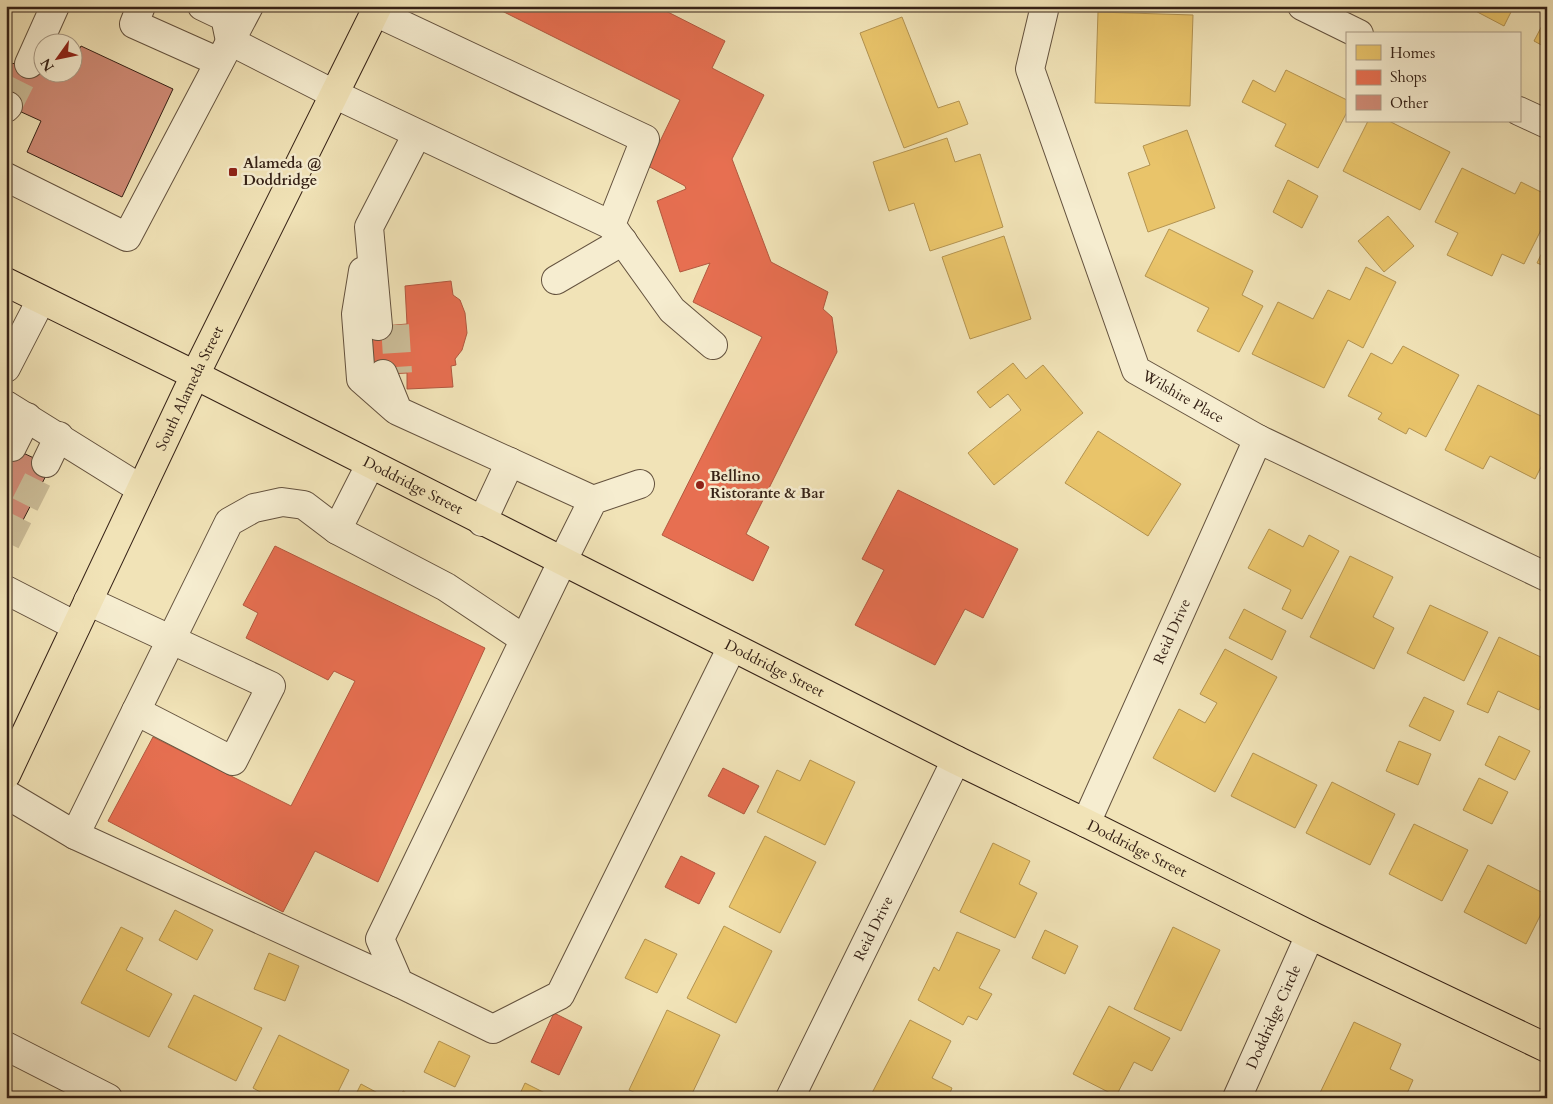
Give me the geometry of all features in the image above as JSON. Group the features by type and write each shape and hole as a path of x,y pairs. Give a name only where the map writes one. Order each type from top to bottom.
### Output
{"main road":[{"name":"South Alameda Street","path":"6,775 195,375 376,9"},
{"name":"Doddridge Street","path":"6,282 195,375 482,522 956,760 1310,935 1547,1048"}],"street":[{"path":"29,64 55,6"},
{"path":"141,6 134,24 224,52 334,94 617,233 672,310 713,345"},
{"path":"202,6 225,17 224,52"},
{"path":"6,177 127,237 248,6"},
{"name":"Wilshire Place","path":"1045,6 1030,69 1136,370 1258,439 1547,577"},
{"path":"1302,6 1355,32"},
{"path":"376,9 645,139 617,233 556,280"},
{"path":"1520,111 1547,124"},
{"path":"417,134 369,227 356,314 361,379 398,411 594,500 640,484"},
{"path":"369,227 386,325"},
{"path":"6,368 41,300"},
{"path":"391,374 398,411"},
{"path":"12,447 16,411 59,436 141,489"},
{"path":"46,463 59,436"},
{"name":"Reid Drive","path":"1086,823 1258,439"},
{"path":"482,522 510,462"},
{"path":"337,530 370,465"},
{"path":"399,983 380,939 524,639 594,500"},
{"path":"75,835 229,522 254,508 282,502 304,505 337,530 446,587 524,639"},
{"path":"6,590 76,626"},
{"path":"88,600 271,686 233,761 136,711"},
{"path":"6,794 75,835 399,983 493,1029 560,995 732,647"},
{"name":"Reid Drive","path":"790,1098 956,760"},
{"name":"Doddridge Circle","path":"1237,1098 1310,935"},
{"path":"6,1046 108,1098"}],"building: Homes":[{"path":"1466,6 1514,6 1504,26"},
{"path":"1098,12 1193,15 1190,106 1095,103"},
{"path":"1547,16 1547,48 1534,41"},
{"path":"902,17 938,108 959,101 968,124 904,148 860,33"},
{"path":"1286,70 1346,100 1346,114 1318,168 1275,146 1286,124 1242,102 1253,80 1275,92"},
{"path":"1368,122 1391,122 1450,152 1420,210 1343,171"},
{"path":"1187,130 1215,208 1148,232 1128,173 1150,165 1143,146"},
{"path":"947,138 955,162 980,154 1003,227 930,251 914,203 889,211 873,162"},
{"path":"1462,168 1515,194 1521,182 1547,195 1547,218 1524,264 1502,254 1492,276 1447,255 1458,233 1435,222"},
{"path":"1288,180 1318,196 1302,228 1273,212"},
{"path":"1388,216 1414,246 1384,272 1358,241"},
{"path":"1169,229 1253,271 1242,295 1263,306 1239,352 1197,331 1209,308 1145,276"},
{"path":"1004,236 1031,319 970,339 942,257"},
{"path":"1547,242 1547,267 1537,263"},
{"path":"1366,267 1396,282 1363,348 1348,340 1324,388 1252,354 1278,302 1313,319 1328,290 1350,300"},
{"path":"1403,346 1459,375 1426,437 1409,428 1406,434 1378,419 1382,413 1348,396 1371,353 1392,364"},
{"path":"1013,363 1026,379 1043,365 1083,413 994,485 968,453 1021,410 1008,394 990,408 977,392"},
{"path":"1478,385 1547,419 1547,455 1535,479 1490,456 1483,469 1445,450"},
{"path":"1098,431 1181,484 1148,536 1065,483"},
{"path":"1547,486 1547,499 1542,497"},
{"path":"1269,529 1303,547 1309,535 1339,551 1302,619 1282,609 1291,590 1248,568"},
{"path":"1350,556 1393,577 1373,617 1394,628 1374,669 1310,637"},
{"path":"1430,605 1488,632 1464,681 1407,653"},
{"path":"1244,609 1286,631 1272,660 1229,638"},
{"path":"1499,637 1547,660 1547,694 1539,710 1498,691 1488,713 1467,704"},
{"path":"1225,649 1277,677 1215,792 1153,758 1179,709 1205,723 1217,703 1200,694"},
{"path":"1424,697 1454,711 1440,741 1409,726"},
{"path":"1499,736 1530,751 1515,780 1485,765"},
{"path":"1399,741 1431,754 1418,785 1386,771"},
{"path":"1253,753 1317,785 1295,828 1231,796"},
{"path":"810,760 855,782 825,845 757,812 777,770 800,781"},
{"path":"1479,778 1508,792 1492,824 1463,810"},
{"path":"1332,782 1395,814 1370,865 1306,833"},
{"path":"1414,824 1468,850 1442,901 1389,874"},
{"path":"765,836 816,862 780,933 729,907"},
{"path":"993,843 1030,861 1019,884 1037,893 1015,938 960,912"},
{"path":"1488,865 1547,895 1547,902 1526,944 1464,912"},
{"path":"175,910 213,930 197,960 159,940"},
{"path":"724,926 772,951 736,1023 687,998"},
{"path":"121,927 143,938 126,970 172,994 149,1037 81,1003"},
{"path":"1173,927 1220,950 1181,1031 1134,1009"},
{"path":"1045,930 1078,946 1065,974 1032,958"},
{"path":"957,932 1000,950 979,988 992,994 977,1020 968,1016 963,1025 918,1000 934,967 939,971"},
{"path":"645,939 677,954 657,993 625,978"},
{"path":"269,953 299,966 285,1001 254,989"},
{"path":"194,995 262,1028 236,1081 168,1047"},
{"path":"1109,1006 1170,1038 1152,1071 1134,1062 1116,1096 1073,1074"},
{"path":"667,1010 720,1035 690,1098 647,1098 629,1090"},
{"path":"910,1020 951,1041 932,1078 952,1088 948,1098 881,1098 872,1093"},
{"path":"1354,1022 1401,1044 1390,1069 1413,1080 1405,1098 1325,1098 1319,1095"},
{"path":"279,1035 349,1070 335,1098 271,1098 253,1088"},
{"path":"439,1041 470,1056 455,1087 424,1072"},
{"path":"525,1083 555,1098 518,1098"},
{"path":"361,1084 387,1098 354,1098"},
{"path":"403,1091 416,1098 400,1098"},
{"path":"1511,1093 1520,1098 1508,1098"}],"building: Shops":[{"path":"492,6 656,6 725,41 712,68 764,95 732,159 771,262 828,292 823,309 832,317 837,352 746,534 769,547 753,581 662,535 762,337 693,302 710,263 680,272 657,201 686,189 685,186 648,166 680,100"},
{"path":"451,281 453,295 460,300 465,313 467,333 462,350 455,359 456,365 451,366 453,387 407,389 407,373 365,375 361,328 407,324 405,286"},
{"path":"898,490 1018,549 983,618 965,609 935,665 855,625 884,570 862,559"},
{"path":"275,546 485,648 378,882 315,851 283,912 108,821 153,737 291,806 355,681 334,671 328,680 246,638 258,613 243,605"},
{"path":"723,768 759,786 744,814 708,796"},
{"path":"681,856 715,873 699,904 665,887"},
{"path":"554,1013 582,1027 559,1075 531,1062"}],"building: Other":[{"path":"82,46 173,89 122,197 27,152 41,121 6,105 6,63 32,65 32,82 82,82"},
{"path":"6,445 51,466 6,553"}],"tunnel":[{"path":"8,106 29,64"},
{"path":"395,325 398,373"},
{"path":"6,542 46,463"}],"place":[{"name":"Alameda @ Doddridge","path":"233,172"},
{"name":"Bellino Ristorante & Bar","path":"700,485"}]}
